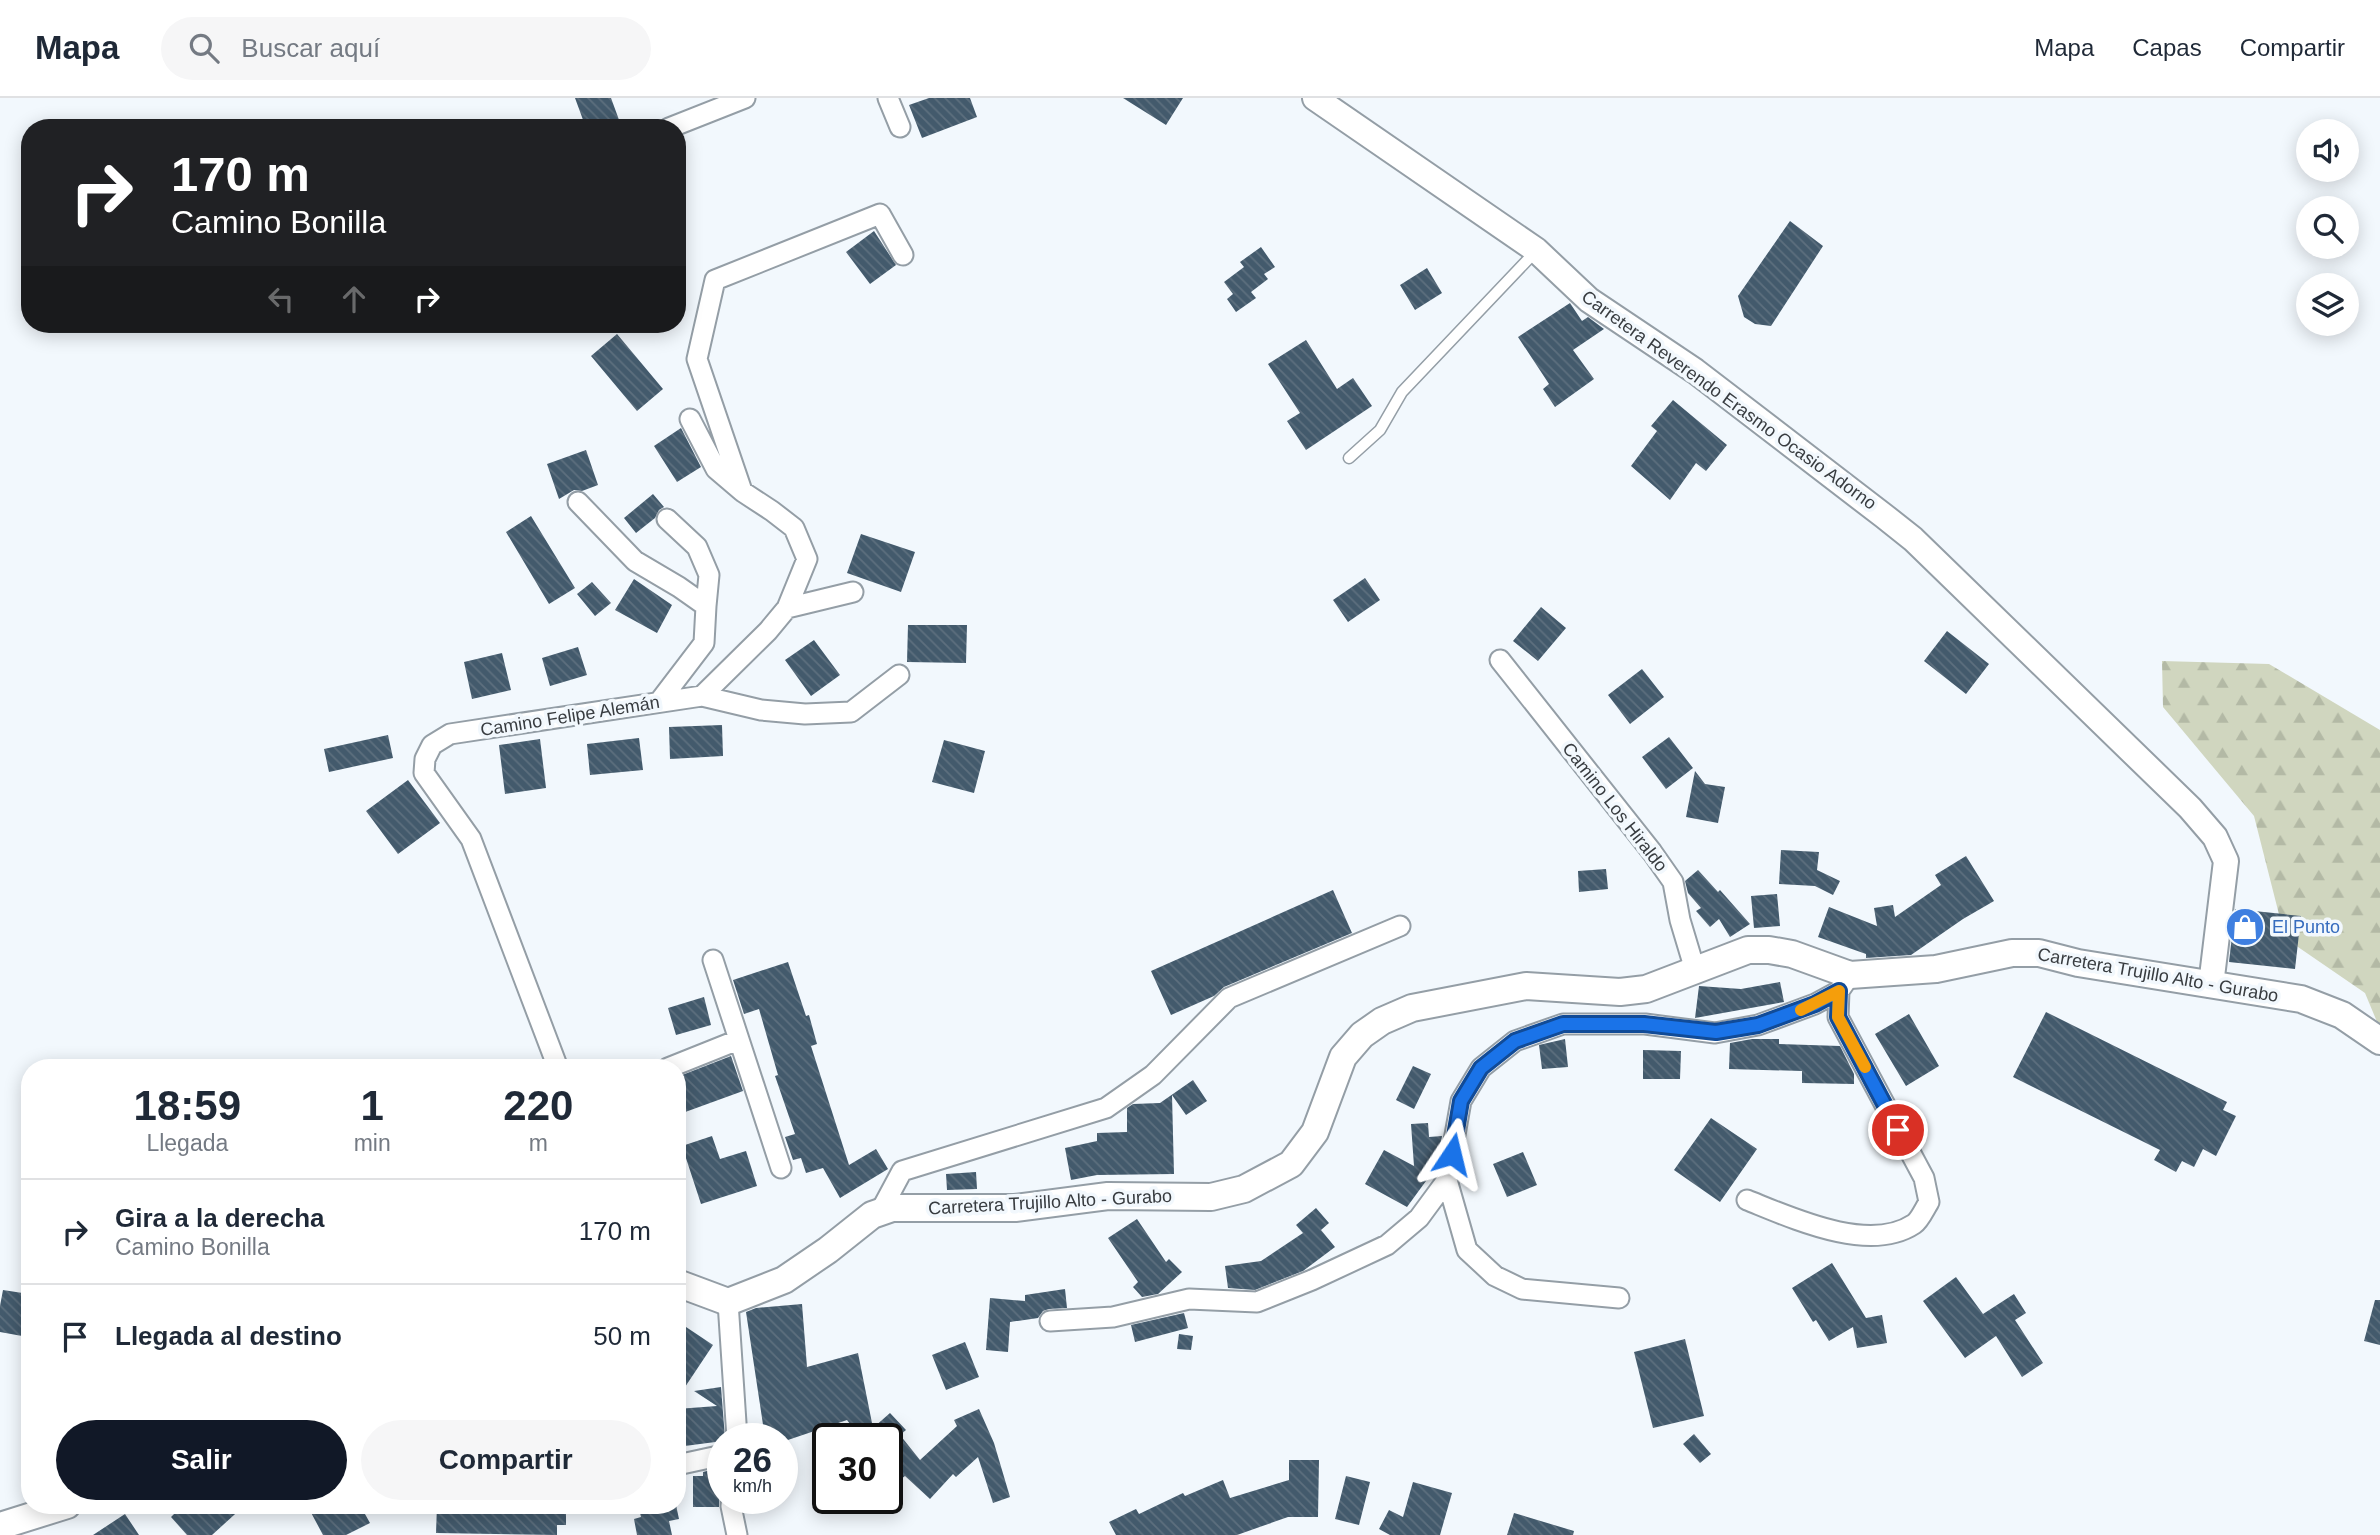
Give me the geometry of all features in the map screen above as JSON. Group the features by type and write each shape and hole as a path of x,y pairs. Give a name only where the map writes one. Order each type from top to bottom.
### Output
{"main road":[{"name":"Carretera Trujillo Alto - Gurabo","path":"728,1302 784,1280 828,1251 872,1215 892,1208 1014,1208 1108,1196 1211,1197 1244,1189 1291,1164 1315,1132 1343,1057 1362,1035 1382,1021 1412,1009 1526,986 1620,992 1646,989 1748,950 1792,954 1844,983 1936,969 2012,953 2039,953 2078,963 2301,999 2342,1016 2380,1041"},
{"path":"686,1286 728,1302"},
{"path":"0,1526 38,1514"}],"street":[{"path":"686,121 745,98"},
{"path":"888,98 900,127"},
{"name":"Carretera Reverendo Erasmo Ocasio Adorno","path":"1315,98 1536,250 1590,300 1695,371 1913,539 2190,808 2216,837 2227,861 2211,985"},
{"path":"743,492 698,359 715,280 880,214 903,256"},
{"path":"690,419 716,469 794,528 807,559 787,608 768,631 702,696"},
{"path":"578,502 635,561 706,606"},
{"path":"659,702 704,643 709,575 697,547 667,519"},
{"path":"787,608 853,592"},
{"name":"Camino Los Hiraldo","path":"1500,660 1653,852 1673,882 1680,920 1695,970"},
{"path":"702,696 761,710 804,714 851,712 899,675"},
{"name":"Camino Felipe Alemán","path":"555,1059 471,839 424,773 425,759 432,745 450,734 702,696"},
{"path":"880,1212 902,1171 1106,1108 1153,1075 1229,998 1400,926"},
{"path":"713,960 781,1168"},
{"path":"1619,1298 1522,1289 1495,1276 1467,1250 1447,1180 1461,1101 1481,1068 1515,1041 1563,1024 1644,1024 1716,1032 1758,1025 1815,1004 1844,983"},
{"path":"1747,1200 1787,1216 1854,1236 1883,1236 1915,1223 1929,1202 1924,1178 1838,1017 1844,983"},
{"path":"686,1061 738,1040"},
{"path":"1050,1321 1113,1317 1189,1298 1257,1302 1387,1245 1419,1218 1447,1180"},
{"path":"728,1302 736,1423"},
{"path":"686,1463 707,1458"},
{"path":"733,1514 737,1535"}],"lane":[{"path":"1349,458 1380,430 1402,393 1536,250"}],"green space":[{"path":"2162,661 2269,664 2380,730 2380,1029 2365,993 2285,938 2254,816 2163,707"}],"building":[{"path":"575,98 611,98 619,119 583,119"},
{"path":"929,98 970,98 977,117 922,138 909,105"},
{"path":"1123,98 1183,98 1166,125"},
{"path":"1790,221 1823,246 1771,326 1755,324 1744,317 1738,296"},
{"path":"874,231 896,265 870,284 846,252"},
{"path":"1261,247 1275,267 1264,274 1268,279 1251,292 1256,298 1236,312 1227,299 1233,294 1224,282 1244,267 1240,262"},
{"path":"1427,268 1442,293 1415,310 1400,285"},
{"path":"1570,303 1582,321 1588,317 1604,329 1573,350 1594,379 1555,407 1543,389 1549,384 1518,337"},
{"path":"617,334 663,389 637,411 591,356"},
{"path":"1306,340 1337,389 1353,378 1372,406 1306,450 1287,421 1300,413 1268,364"},
{"path":"1673,400 1727,445 1706,471 1696,463 1670,500 1631,466 1657,431 1651,426"},
{"path":"681,428 701,467 677,482 654,446"},
{"path":"586,450 598,485 582,491 574,490 559,499 547,464"},
{"path":"653,494 664,507 636,533 624,518"},
{"path":"531,516 575,588 549,604 506,532"},
{"path":"861,534 915,552 901,592 847,573"},
{"path":"1365,578 1380,600 1348,622 1333,600"},
{"path":"634,579 672,605 657,633 615,610"},
{"path":"592,582 611,603 595,616 577,594"},
{"path":"1541,607 1566,628 1538,661 1513,641"},
{"path":"908,625 967,625 966,663 907,662"},
{"path":"1947,631 1989,664 1966,694 1924,661"},
{"path":"814,640 840,675 811,696 785,660"},
{"path":"578,647 587,675 550,686 542,658"},
{"path":"502,653 511,690 472,699 464,662"},
{"path":"1642,669 1664,697 1630,724 1608,695"},
{"path":"722,725 723,756 670,759 669,727"},
{"path":"388,735 393,758 329,772 324,749"},
{"path":"1669,737 1693,768 1666,789 1642,757"},
{"path":"639,738 643,770 590,775 587,744"},
{"path":"540,739 546,788 505,794 499,745"},
{"path":"944,740 985,751 974,793 932,782"},
{"path":"1695,771 1705,784 1725,787 1718,823 1686,817"},
{"path":"408,780 440,823 398,854 366,811"},
{"path":"1781,850 1819,852 1817,870 1840,881 1833,895 1815,886 1779,884"},
{"path":"1966,856 1994,901 1911,955 1866,958 1866,954 1818,937 1829,907 1877,926 1874,908 1893,905 1895,917 1941,885 1935,875"},
{"path":"1606,869 1608,889 1579,892 1578,871"},
{"path":"1698,870 1750,924 1730,937 1719,919 1710,927 1696,911 1701,908 1688,893 1685,881"},
{"path":"1333,890 1352,933 1224,987 1214,996 1171,1015 1151,971"},
{"path":"1777,894 1780,926 1754,928 1751,896"},
{"path":"2235,909 2301,916 2295,969 2229,962"},
{"path":"788,962 806,1016 809,1015 817,1044 811,1046 849,1165 876,1149 888,1169 840,1198 823,1168 806,1173 801,1158 793,1160 785,1137 795,1134 775,1076 778,1075 759,1009 744,1014 733,980"},
{"path":"1780,982 1784,1002 1695,1018 1699,986 1741,989"},
{"path":"704,997 711,1025 676,1035 668,1008"},
{"path":"2046,1012 2227,1102 2223,1110 2236,1116 2216,1156 2203,1149 2194,1167 2182,1161 2176,1172 2154,1160 2160,1150 2013,1077"},
{"path":"1909,1014 1939,1066 1906,1086 1875,1034"},
{"path":"1565,1039 1568,1067 1542,1069 1539,1045"},
{"path":"1752,1039 1779,1039 1779,1044 1840,1046 1854,1074 1854,1084 1802,1083 1802,1071 1729,1069 1730,1043"},
{"path":"1643,1050 1681,1051 1680,1079 1643,1079"},
{"path":"731,1056 743,1091 686,1112 686,1074"},
{"path":"1413,1066 1431,1074 1414,1109 1396,1100"},
{"path":"1193,1080 1207,1101 1186,1115 1172,1095 1174,1174 1097,1175 1071,1180 1065,1148 1097,1141 1097,1133 1127,1132 1127,1108 1133,1104 1160,1103"},
{"path":"1711,1118 1757,1149 1720,1202 1674,1170"},
{"path":"1428,1123 1429,1137 1442,1136 1436,1170 1407,1207 1365,1184 1384,1150 1414,1166 1411,1124"},
{"path":"712,1136 720,1159 746,1151 757,1186 701,1204 686,1158 686,1145"},
{"path":"1523,1152 1537,1185 1507,1197 1493,1164"},
{"path":"976,1172 977,1189 947,1190 946,1174"},
{"path":"1316,1208 1329,1223 1321,1230 1335,1247 1303,1271 1255,1290 1228,1288 1225,1266 1261,1261 1303,1233 1296,1225"},
{"path":"1137,1219 1166,1262 1169,1259 1182,1272 1158,1294 1142,1297 1133,1287 1138,1282 1108,1238"},
{"path":"1832,1263 1866,1318 1882,1315 1887,1343 1857,1348 1853,1327 1829,1341 1816,1320 1813,1322 1792,1288"},
{"path":"1956,1277 1983,1314 2014,1294 2026,1313 2015,1320 2043,1363 2022,1377 1996,1336 1965,1358 1923,1301"},
{"path":"1065,1289 1067,1308 1049,1309 1043,1311 1038,1318 1010,1322 1008,1352 986,1350 990,1298 1025,1301 1025,1295"},
{"path":"3,1290 21,1293 21,1336 0,1332"},
{"path":"2375,1300 2380,1300 2380,1345 2364,1341"},
{"path":"802,1304 807,1367 858,1353 872,1423 849,1423 847,1420 838,1423 812,1423 812,1432 798,1437 798,1423 763,1423 746,1312 756,1308"},
{"path":"1184,1313 1188,1328 1135,1342 1131,1325"},
{"path":"686,1327 713,1345 686,1386"},
{"path":"1179,1334 1193,1336 1191,1350 1177,1349"},
{"path":"1685,1339 1704,1416 1653,1428 1634,1352"},
{"path":"965,1342 979,1377 946,1390 932,1355"},
{"path":"721,1387 724,1423 707,1423 707,1443 686,1446 686,1408 717,1406 694,1391"},
{"path":"979,1409 994,1443 1010,1497 993,1503 978,1457 956,1477 953,1474 930,1499 905,1476 903,1478 903,1439 920,1460 957,1426 954,1420"},
{"path":"890,1413 899,1423 879,1423"},
{"path":"1694,1434 1711,1454 1700,1463 1683,1444"},
{"path":"1289,1460 1319,1460 1318,1517 1288,1517 1237,1535 1116,1535 1109,1522 1136,1509 1139,1514 1183,1493 1185,1496 1223,1480 1230,1498 1289,1480"},
{"path":"707,1471 707,1507 693,1507 693,1476 703,1476 703,1472"},
{"path":"1346,1476 1370,1482 1359,1525 1335,1519"},
{"path":"1413,1482 1452,1493 1440,1535 1390,1535 1379,1529 1389,1510 1403,1517"},
{"path":"1514,1513 1574,1531 1573,1535 1507,1535"},
{"path":"125,1514 139,1535 93,1535"},
{"path":"174,1514 235,1514 212,1535 187,1535 171,1517"},
{"path":"312,1514 365,1514 370,1523 346,1535 323,1535"},
{"path":"437,1514 566,1514 566,1525 557,1525 557,1535 436,1533"},
{"path":"640,1514 678,1514 679,1519 669,1521 672,1535 637,1535 634,1519 641,1517"}],"slow traffic":[{"path":"1801,1010 1839,991 1838,1017 1865,1067"}],"place":[{"name":"El Punto","path":"2245,927"}],"route":[{"path":"1452,1154 1461,1101 1481,1068 1515,1041 1563,1024 1644,1024 1716,1032 1758,1025 1815,1004 1839,991 1838,1017 1898,1130"}]}
